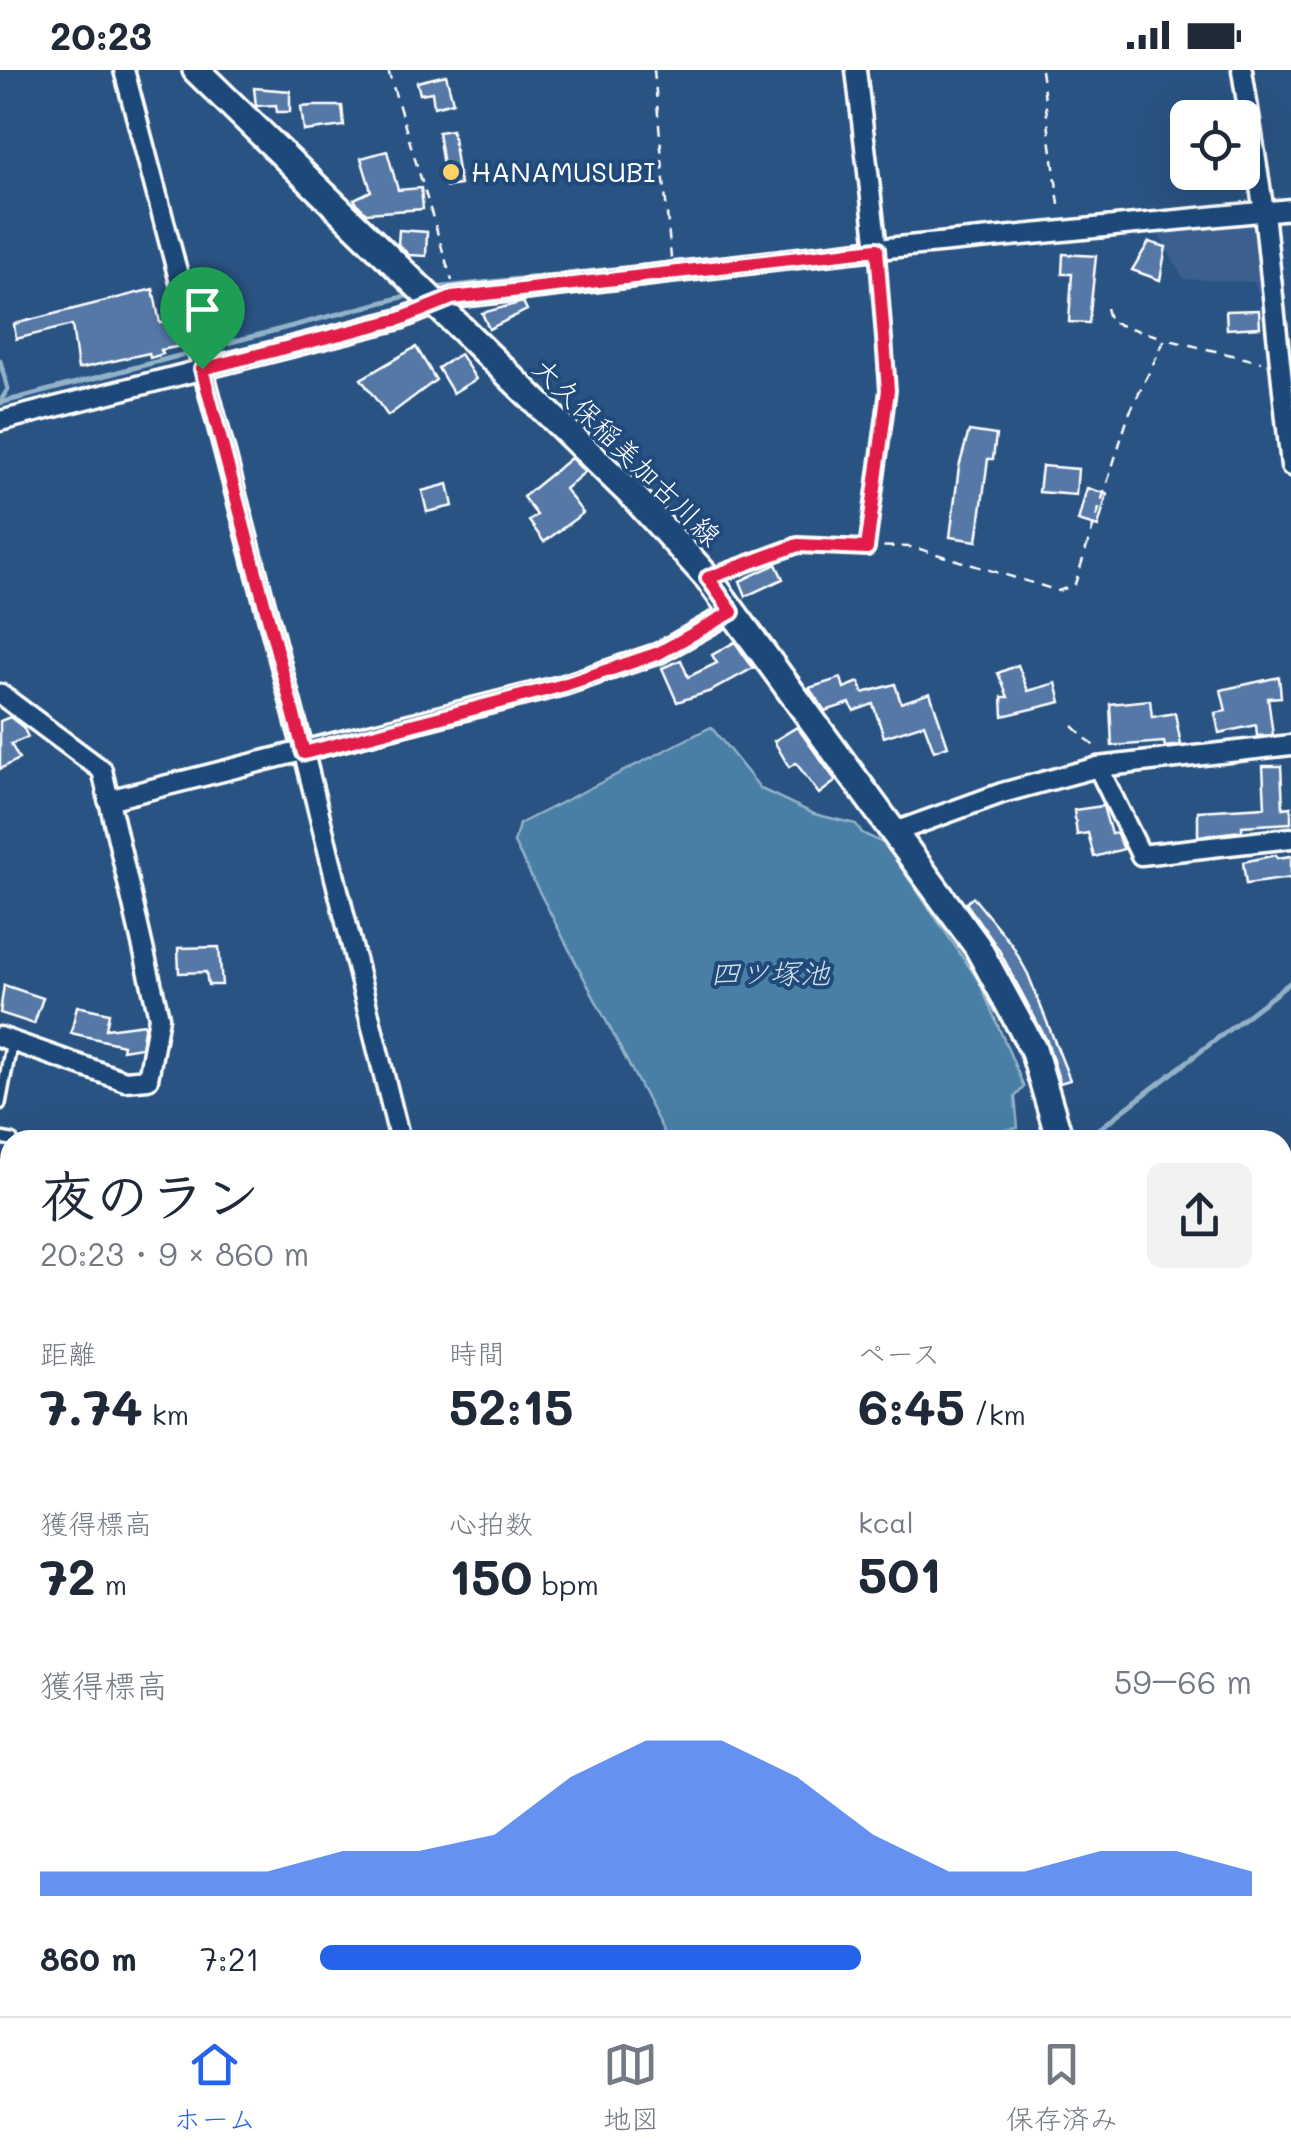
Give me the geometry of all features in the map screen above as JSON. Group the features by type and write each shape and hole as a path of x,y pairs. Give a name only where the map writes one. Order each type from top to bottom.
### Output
{"main road":[{"name":"大久保稲美加古川線","path":"196,70 443,301 708,578 977,946 1008,996 1033,1050 1057,1130"}],"street":[{"path":"124,70 304,753 398,1130"},
{"path":"856,70 877,249"},
{"path":"1242,70 1264,212 1291,466"},
{"path":"0,421 400,319 443,301 877,249 1291,209"},
{"path":"108,800 564,685 659,653 732,612"},
{"path":"0,694 102,770 159,1017 154,1063 148,1078 124,1082 6,1039"},
{"path":"892,833 1002,792 1098,767 1291,745"},
{"path":"1098,767 1141,855 1291,838"}],"lane":[{"path":"0,1104 6,1039"}],"path":[{"path":"388,70 444,246 443,301"},
{"path":"654,70 673,274"},
{"path":"1042,70 1063,231"},
{"path":"867,548 888,390 877,249"},
{"path":"1106,308 1110,322 1282,367"},
{"path":"708,578 798,545 913,547 1059,591 1075,584 1128,414 1165,339"},
{"path":"1073,726 1097,746 1098,767"}],"shaded area":[{"path":"1260,222 1267,292 1258,294 1255,282 1184,279 1158,233"}],"water":[{"name":"四ツ塚池","path":"711,727 761,789 814,814 856,824 862,833 885,844 979,981 1024,1087 1015,1097 1018,1128 663,1130 514,843 519,824"}],"building":[{"path":"446,75 453,102 434,107 432,92 420,94 417,82"},
{"path":"254,88 290,91 290,112 277,112 276,105 256,106"},
{"path":"342,106 344,126 304,131 301,107"},
{"name":"HANAMUSUBI","path":"452,130 460,185 446,187 438,132"},
{"path":"387,151 398,190 421,188 423,209 366,213 357,204 354,199 371,191 361,158"},
{"path":"399,230 427,232 426,256 409,255 398,244"},
{"path":"1149,242 1166,247 1160,280 1132,270"},
{"path":"1063,254 1096,256 1089,323 1069,322 1072,274 1062,274"},
{"path":"153,289 160,323 175,321 181,346 161,350 163,354 150,358 149,353 78,369 72,325 16,339 14,324"},
{"path":"523,302 527,310 489,329 482,313"},
{"path":"1259,310 1260,327 1227,329 1226,311"},
{"path":"416,347 436,380 388,416 361,379"},
{"path":"460,354 476,379 453,393 438,368"},
{"path":"969,431 996,435 993,459 988,459 977,541 950,537 959,467"},
{"path":"571,458 585,472 565,489 583,513 544,542 529,521 537,515 523,497"},
{"path":"1042,466 1078,469 1076,495 1039,492"},
{"path":"448,484 453,506 427,512 422,491"},
{"path":"1087,488 1107,494 1098,527 1078,521"},
{"path":"776,564 783,579 746,596 740,581"},
{"path":"735,642 753,668 711,691 677,702 662,668 681,660 688,677 717,663 712,655"},
{"path":"1018,665 1028,691 1056,683 1061,702 1003,716 1002,697 1008,697 998,673"},
{"path":"1279,677 1281,697 1268,698 1273,735 1257,736 1256,725 1219,733 1215,713 1226,711 1221,690"},
{"path":"841,678 844,688 859,682 863,693 895,684 901,703 930,693 948,746 934,751 924,724 884,737 873,704 854,711 850,703 825,711 809,688"},
{"path":"1150,700 1152,717 1175,713 1181,745 1165,747 1164,742 1112,746 1110,704"},
{"path":"10,717 28,737 11,744 19,759 0,769 0,721"},
{"path":"797,727 836,781 819,794 796,763 789,767 774,741"},
{"path":"1263,766 1281,766 1283,808 1291,807 1291,823 1242,826 1242,831 1198,836 1198,811 1265,807"},
{"path":"1103,806 1111,834 1116,833 1124,849 1094,857 1088,833 1077,835 1074,810"},
{"path":"1291,856 1291,878 1246,884 1243,862"},
{"path":"973,897 1012,945 1028,974 1070,1080 1060,1083 1047,1041 999,950 966,903"},
{"path":"219,947 222,985 208,985 206,972 179,973 178,948"},
{"path":"4,985 43,998 34,1024 0,1013"},
{"path":"77,1006 109,1013 106,1029 145,1024 141,1047 122,1050 123,1045 71,1033"}],"waterway":[{"path":"1274,202 1291,200"},
{"path":"434,288 810,248"},
{"path":"0,403 414,294"},
{"path":"0,361 8,389 0,402"},
{"path":"1098,1130 1291,982"}],"place":[{"name":"HANAMUSUBI","path":"451,172"}],"route":[{"path":"877,249 888,390 867,548 798,545 776,551 708,578 732,612 659,653 564,685 304,753 202,369 400,319 452,298 877,249"}]}
